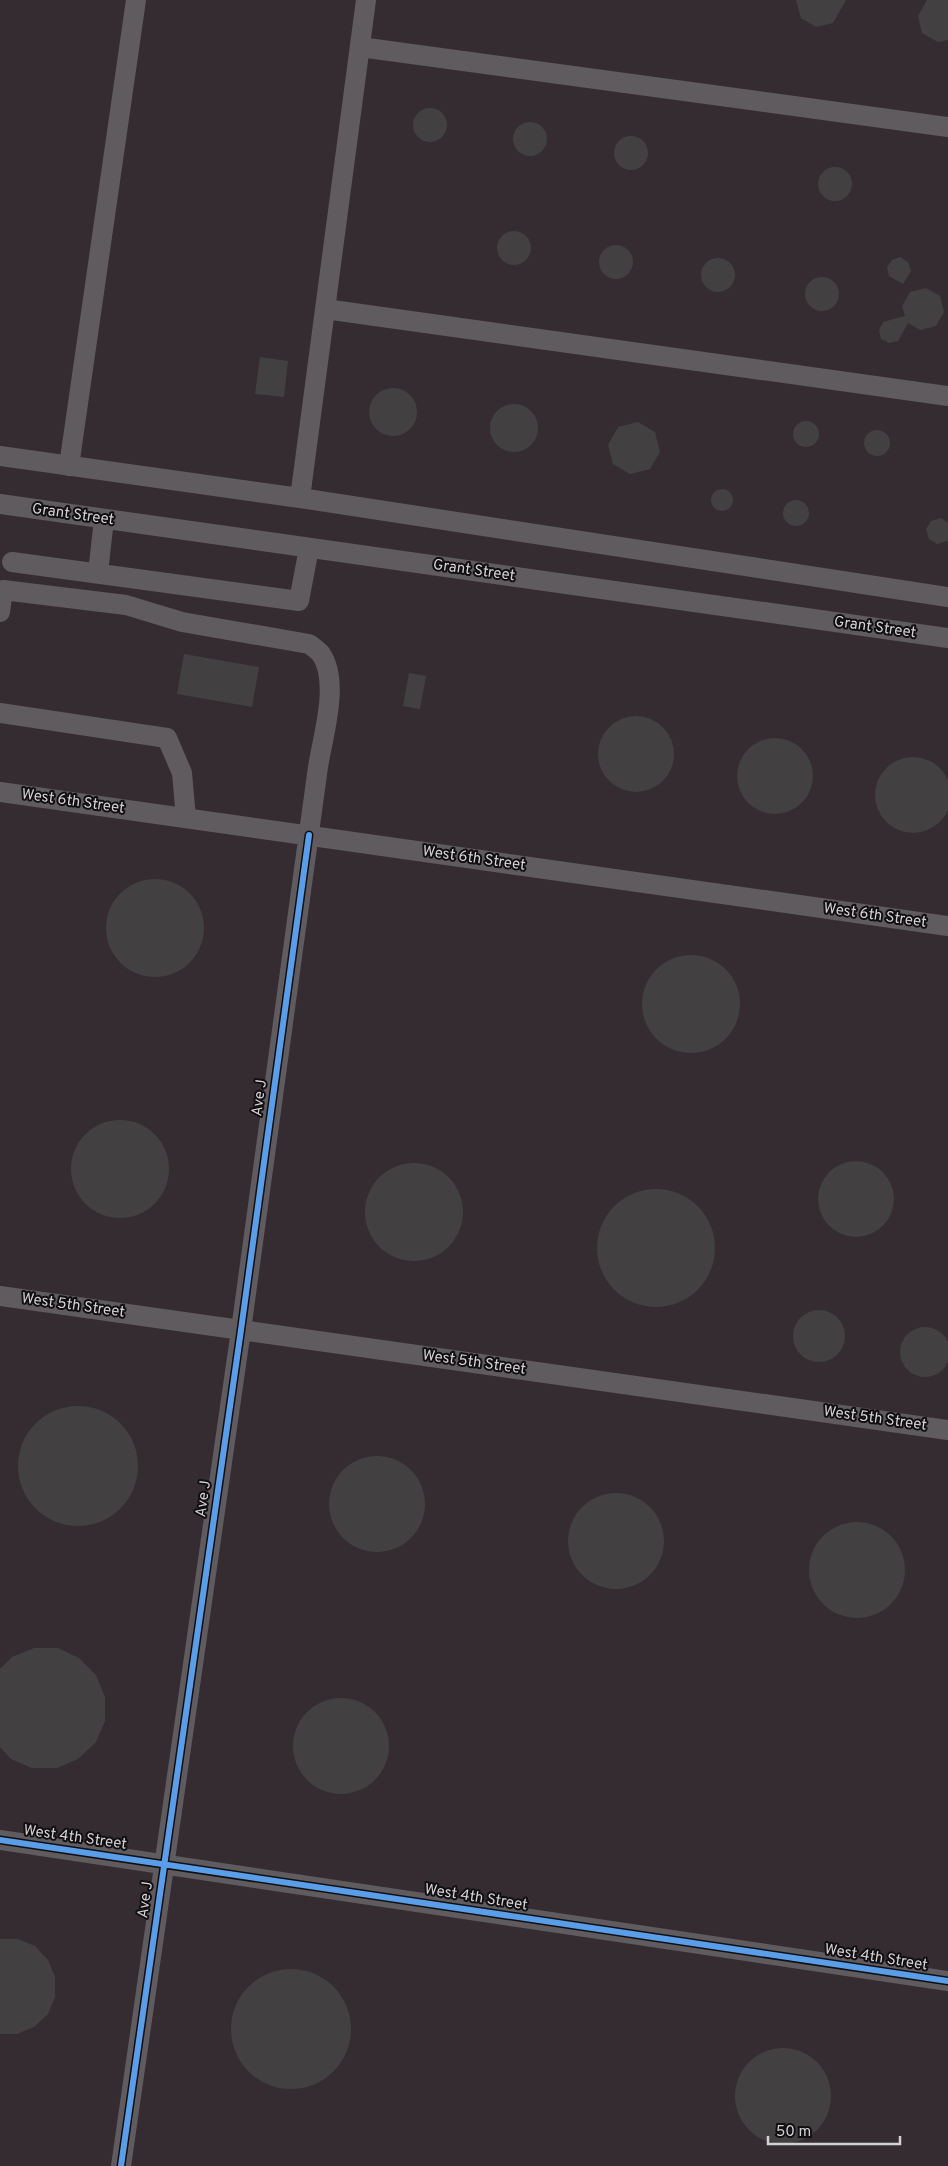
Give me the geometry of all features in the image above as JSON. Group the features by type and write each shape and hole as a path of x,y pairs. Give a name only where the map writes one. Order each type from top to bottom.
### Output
{"street":[{"path":"69,466 136,0"},
{"path":"300,498 366,0"},
{"path":"360,46 948,127"},
{"path":"325,309 948,396"},
{"path":"0,456 300,498 948,597"},
{"name":"Grant Street","path":"0,504 948,638"},
{"path":"98,573 104,519"},
{"path":"12,562 299,601 308,548"},
{"name":"Ave J","path":"0,612 3,590 126,605 182,622 309,644 320,653 330,680 241,1330 121,2166"},
{"path":"0,713 167,738 182,773 186,818"},
{"name":"West 6th Street","path":"0,792 948,926"},
{"name":"West 5th Street","path":"0,1296 948,1430"},
{"name":"West 4th Street","path":"0,1840 948,1981"}],"shaded area":[{"path":"0,0 948,0 948,2166 0,2166"}],"building":[{"path":"796,0 846,0 833,23 816,27 801,18"},
{"path":"927,0 948,0 948,40 938,42 922,33 918,16"},
{"path":"430,108 437,109 442,113 446,118 446,132 442,137 437,141 430,142 423,141 418,137 414,132 413,125 414,118 418,113 423,109"},
{"path":"530,122 537,123 542,127 546,132 546,146 542,151 537,155 530,156 523,155 518,151 514,146 513,139 514,132 518,127 523,123"},
{"path":"631,136 638,137 643,141 647,146 647,160 643,165 638,169 631,170 624,169 619,165 615,160 614,153 615,146 619,141 624,137"},
{"path":"835,167 842,168 847,172 851,177 851,191 847,196 842,200 835,201 828,200 823,196 819,191 818,184 819,177 823,172 828,168"},
{"path":"514,231 521,232 526,236 530,241 530,255 526,260 521,264 514,265 507,264 502,260 498,255 497,248 498,241 502,236 507,232"},
{"path":"616,245 623,246 628,250 632,255 632,269 628,274 623,278 616,279 609,278 604,274 600,269 599,262 600,255 604,250 609,246"},
{"path":"900,257 908,262 911,271 903,284 889,276 887,267 892,260"},
{"path":"718,258 725,259 730,263 734,268 734,282 730,287 725,291 718,292 711,291 706,287 702,282 701,275 702,268 706,263 711,259"},
{"path":"822,277 829,278 834,282 838,287 838,301 834,306 829,310 822,311 815,310 810,306 806,301 805,294 806,287 810,282 815,278"},
{"path":"926,288 940,296 944,312 936,326 920,330 908,323 898,341 889,343 881,339 879,330 883,322 905,316 902,306 910,292"},
{"path":"260,357 288,361 284,397 255,394"},
{"path":"393,388 402,390 410,395 415,403 417,412 415,421 410,429 402,434 393,436 384,434 376,429 371,421 369,412 371,403 376,395 384,390"},
{"path":"514,404 523,406 531,411 536,419 538,428 536,437 531,445 523,450 514,452 505,450 497,445 492,437 490,428 492,419 497,411 505,406"},
{"path":"806,421 815,425 819,434 815,443 806,447 797,443 793,434 797,425"},
{"path":"638,422 655,432 660,452 650,469 630,474 613,464 608,445 618,427"},
{"path":"877,430 886,434 890,443 886,452 877,456 868,452 864,443 868,434"},
{"path":"722,489 730,492 733,500 730,508 722,511 714,508 711,500 714,492"},
{"path":"796,500 805,504 809,513 805,522 796,526 787,522 783,513 787,504"},
{"path":"941,518 948,523 948,541 937,544 929,539 926,529 931,521"},
{"path":"184,654 259,667 252,707 177,694"},
{"path":"409,673 426,676 420,709 403,706"},
{"path":"636,716 651,719 663,727 671,739 674,754 671,769 663,781 651,789 636,792 621,789 609,781 601,769 598,754 601,739 609,727 621,719"},
{"path":"775,738 790,741 802,749 810,761 813,776 810,791 802,803 790,811 775,814 760,811 748,803 740,791 737,776 740,761 748,749 760,741"},
{"path":"913,757 927,760 940,768 948,781 951,795 948,809 940,822 927,830 913,833 899,830 886,822 878,809 875,795 878,781 886,768 899,760"},
{"path":"155,879 174,883 190,893 200,909 204,928 200,947 190,963 174,973 155,977 136,973 120,963 110,947 106,928 110,909 120,893 136,883"},
{"path":"691,955 710,959 726,969 736,985 740,1004 736,1023 726,1039 710,1049 691,1053 672,1049 656,1039 646,1023 642,1004 646,985 656,969 672,959"},
{"path":"120,1120 139,1124 155,1134 165,1150 169,1169 165,1188 155,1204 139,1214 120,1218 101,1214 85,1204 75,1188 71,1169 75,1150 85,1134 101,1124"},
{"path":"856,1161 871,1164 883,1172 891,1184 894,1199 891,1214 883,1226 871,1234 856,1237 841,1234 829,1226 821,1214 818,1199 821,1184 829,1172 841,1164"},
{"path":"414,1163 433,1167 449,1177 459,1193 463,1212 459,1231 449,1247 433,1257 414,1261 395,1257 379,1247 369,1231 365,1212 369,1193 379,1177 395,1167"},
{"path":"656,1189 679,1193 698,1206 711,1225 715,1248 711,1271 698,1290 679,1303 656,1307 633,1303 614,1290 601,1271 597,1248 601,1225 614,1206 633,1193"},
{"path":"819,1310 829,1312 837,1318 843,1326 845,1336 843,1346 837,1354 829,1360 819,1362 809,1360 801,1354 795,1346 793,1336 795,1326 801,1318 809,1312"},
{"path":"920,1327 930,1327 943,1334 950,1347 950,1357 943,1370 930,1377 920,1377 911,1373 904,1366 900,1357 900,1347 904,1338 911,1331"},
{"path":"78,1406 101,1410 121,1423 134,1443 138,1466 134,1489 121,1509 101,1522 78,1526 55,1522 35,1509 22,1489 18,1466 22,1443 35,1423 55,1410"},
{"path":"377,1456 395,1460 411,1470 421,1486 425,1504 421,1522 411,1538 395,1548 377,1552 359,1548 343,1538 333,1522 329,1504 333,1486 343,1470 359,1460"},
{"path":"616,1493 634,1497 650,1507 660,1523 664,1541 660,1559 650,1575 634,1585 616,1589 598,1585 582,1575 572,1559 568,1541 572,1523 582,1507 598,1497"},
{"path":"857,1522 875,1526 891,1536 901,1552 905,1570 901,1588 891,1604 875,1614 857,1618 839,1614 823,1604 813,1588 809,1570 813,1552 823,1536 839,1526"},
{"path":"34,1648 58,1648 79,1658 96,1675 105,1697 105,1721 96,1742 78,1759 57,1768 32,1768 11,1759 0,1747 0,1669 12,1657"},
{"path":"341,1698 359,1702 375,1712 385,1728 389,1746 385,1764 375,1780 359,1790 341,1794 323,1790 307,1780 297,1764 293,1746 297,1728 307,1712 323,1702"},
{"path":"0,1939 18,1939 35,1946 48,1960 55,1977 55,1997 48,2014 34,2027 17,2034 0,2034"},
{"path":"291,1969 314,1973 333,1987 347,2006 351,2029 347,2052 333,2071 314,2085 291,2089 268,2085 249,2071 235,2052 231,2029 235,2006 249,1987 268,1973"},
{"path":"783,2048 801,2052 817,2062 827,2078 831,2096 827,2114 817,2130 801,2140 783,2144 765,2140 749,2130 739,2114 735,2096 739,2078 749,2062 765,2052"}],"cycle path":[{"path":"121,2166 241,1330 309,835"},
{"path":"0,1840 948,1981"}]}
